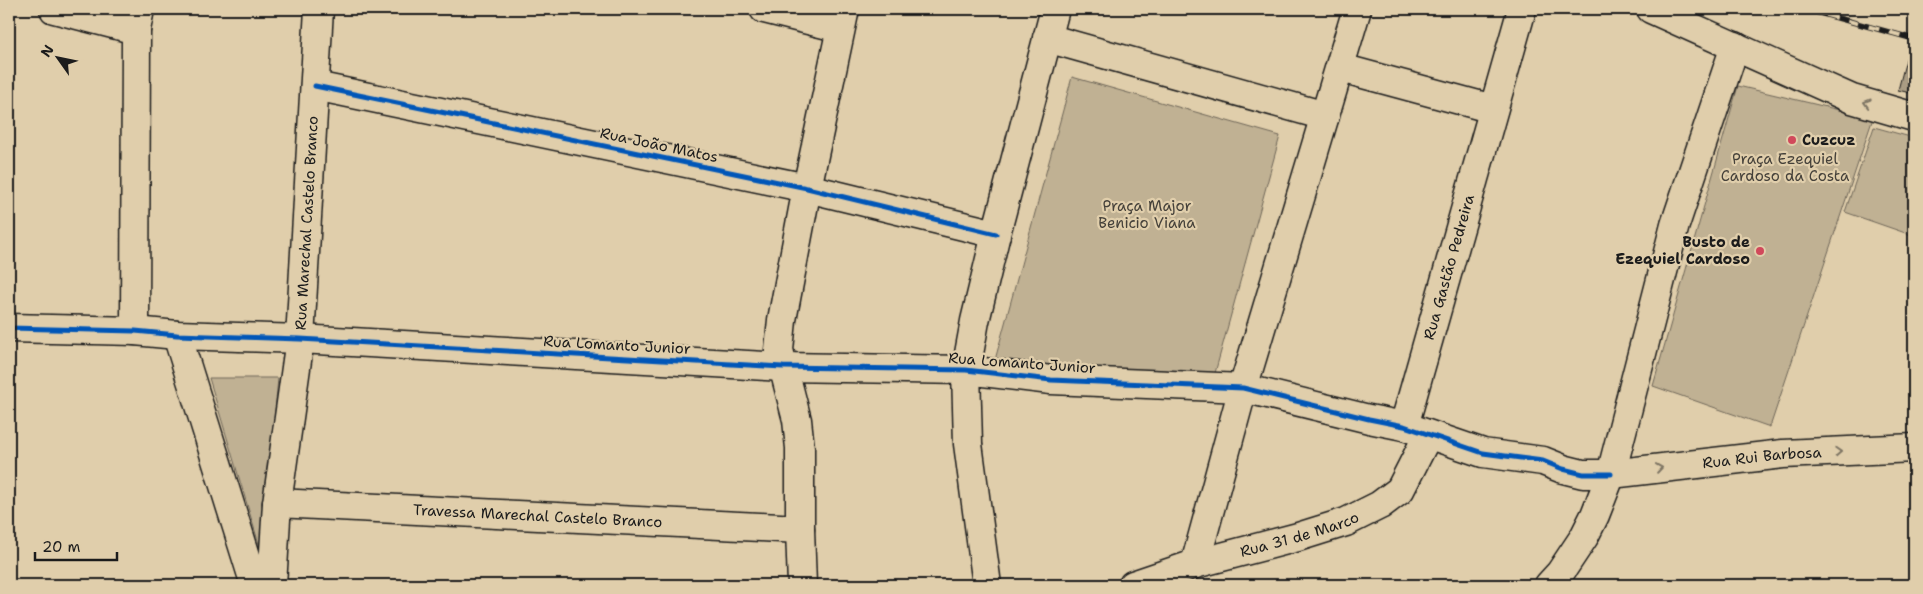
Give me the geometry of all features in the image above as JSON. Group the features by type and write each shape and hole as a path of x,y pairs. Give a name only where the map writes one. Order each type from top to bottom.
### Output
{"street":[{"path":"9,328 135,331 138,20 54,9"},
{"name":"Rua Marechal Castelo Branco","path":"272,585 277,504 300,339 319,9"},
{"path":"764,9 842,18 807,188 782,320 779,350 797,420 800,448 802,585"},
{"path":"987,585 968,444 966,370 975,321 996,234 1055,9"},
{"path":"1195,564 1243,388 1357,9"},
{"name":"Rua Gastão Pedreira","path":"1416,430 1493,109 1522,9"},
{"path":"1651,9 1852,99 1914,117"},
{"path":"1047,38 1326,116"},
{"path":"1549,585 1560,573 1584,537 1611,474 1675,226 1735,46"},
{"path":"1340,68 1493,109"},
{"name":"Rua João Matos","path":"315,86 807,188 996,234"},
{"name":"Rua Lomanto Junior","path":"135,331 176,335 300,339 782,367 966,370 1051,380 1243,388 1416,430 1483,453 1543,460 1563,469 1583,474 1611,474"},
{"path":"176,335 255,585"},
{"name":"Rua 31 de Marco","path":"1133,585 1195,564 1298,538 1346,522 1380,506 1400,490 1416,430"},
{"name":"Rua Rui Barbosa","path":"1611,474 1783,454 1914,448"},
{"name":"Travessa Marechal Castelo Branco","path":"277,504 800,528"}],"green space":[{"name":"Praça Major Benicio Viana","path":"1072,77 1280,136 1215,373 992,371"},
{"name":"Praça Ezequiel Cardoso da Costa","path":"1738,86 1873,118 1770,427 1653,386"},
{"path":"1874,127 1914,138 1914,236 1845,212"},
{"path":"209,378 278,378 262,554"}],"building":[{"path":"1908,52 1914,54 1914,94 1898,90"}],"railway":[{"path":"1805,9 1914,39"}],"cycle path":[{"path":"315,86 807,188 996,234"},
{"path":"9,328 135,331 177,335 300,339 783,367 966,370 1051,380 1243,388 1404,426 1483,453 1543,461 1583,474 1611,474"}],"place":[{"name":"Cuzcuz","path":"1792,140"},
{"name":"Busto de Ezequiel Cardoso","path":"1760,251"}]}
